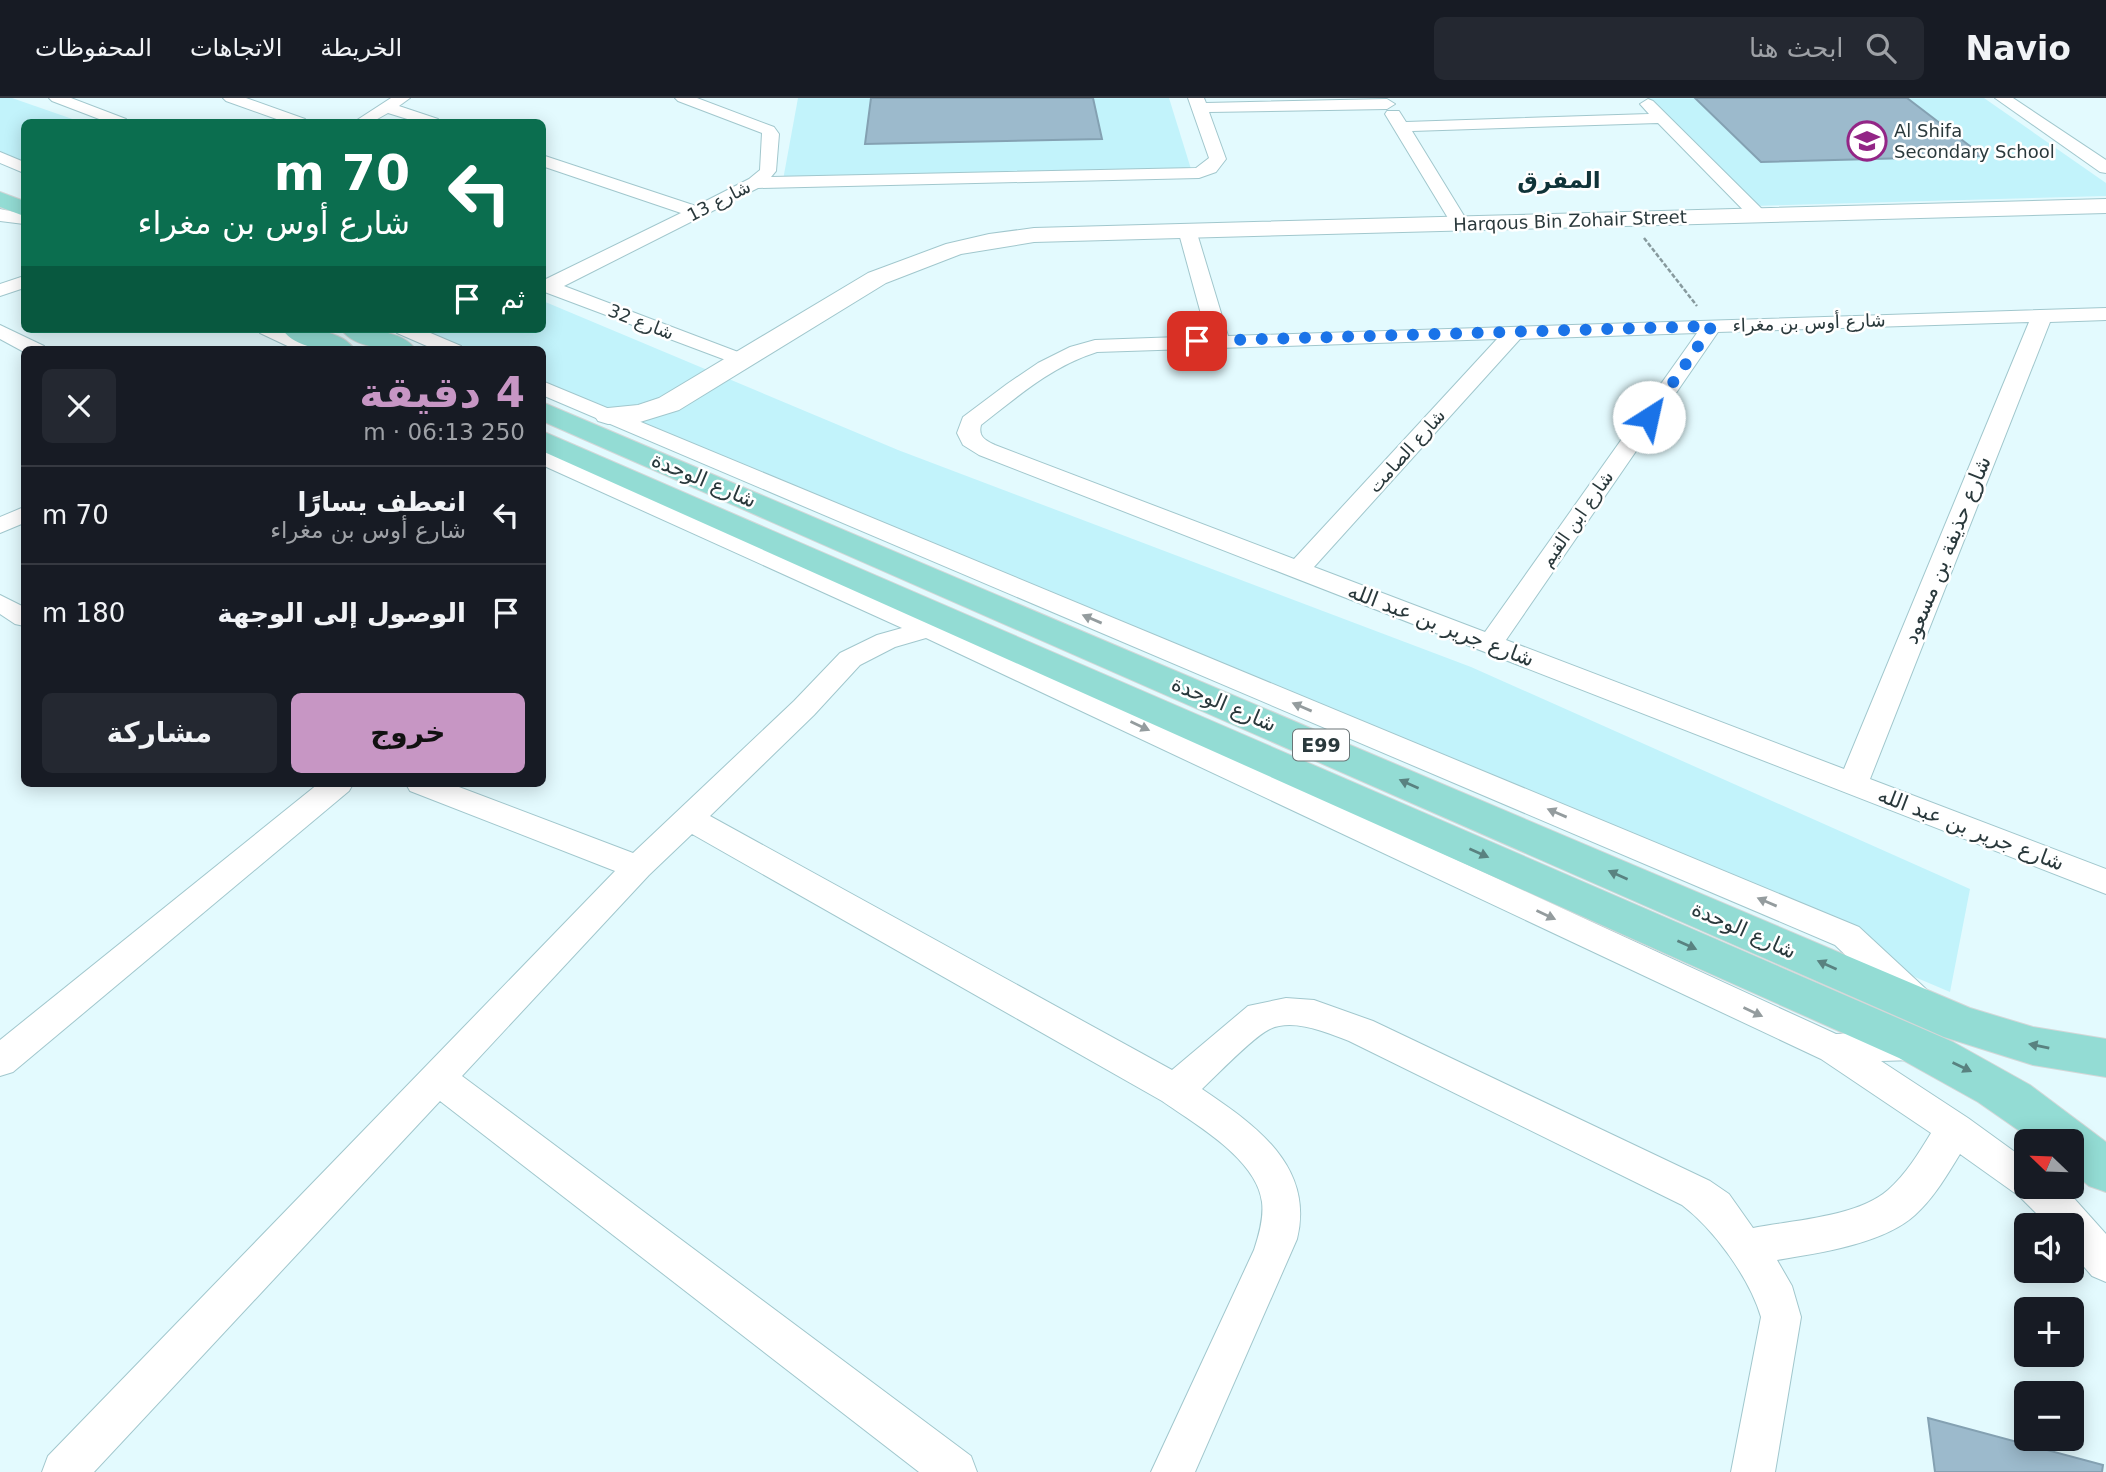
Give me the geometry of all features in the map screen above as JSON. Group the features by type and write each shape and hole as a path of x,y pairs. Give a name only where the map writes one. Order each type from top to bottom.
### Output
{"main road":[{"path":"363,333 394,346"},
{"path":"301,343 319,346"},
{"name":"شارع الوحدة","path":"546,411 714,472 1229,706 1960,1024 2033,1046 2106,1058"},
{"name":"شارع الوحدة","path":"546,442 793,560 1050,664 1915,1045 1977,1074 2030,1109 2054,1129"},
{"path":"1002,662 1050,664"},
{"path":"1201,666 1229,706"},
{"name":"شارع الوحدة","path":"2084,1153 2106,1170"}],"street":[{"path":"58,98 110,119"},
{"path":"231,98 290,119"},
{"path":"368,119 402,98"},
{"name":"شارع 13","path":"546,285 755,183 768,171 771,134 768,130 683,98"},
{"path":"1642,98 1759,216"},
{"path":"2003,98 2106,168"},
{"path":"755,183 1186,174 1210,168 1217,162 1217,153 1198,103 1385,101 1460,224"},
{"path":"388,108 423,119"},
{"path":"1401,127 1662,118"},
{"path":"18,180 0,157 21,151"},
{"path":"546,161 697,212"},
{"name":"Harqous Bin Zohair Street","path":"608,415 640,414 669,404 739,359 888,273 954,249 1034,235 2106,206"},
{"path":"1187,230 1219,341"},
{"path":"0,290 21,283"},
{"name":"شارع 32","path":"546,285 739,359"},
{"name":"شارع أوس بن مغراء","path":"1134,344 2106,314"},
{"name":"شارع حذيفة بن مسعود","path":"1853,784 2042,316"},
{"name":"شارع ابن القيم","path":"1490,644 1712,326"},
{"path":"0,331 29,346"},
{"name":"شارع الصامت","path":"1298,570 1515,332"},
{"path":"274,333 301,343"},
{"path":"414,333 444,346"},
{"name":"شارع جرير بن عبد الله","path":"1134,344 1087,347 1051,363 971,422 968,438 987,450 2106,882"},
{"path":"546,389 660,438 714,472 1201,666 1847,936 1923,1007"},
{"path":"660,438 657,421 669,404"},
{"path":"546,458 793,560 857,598 1002,662 1833,1049 1955,1129 2014,1172"},
{"path":"0,526 21,516"},
{"path":"850,659 861,627 862,615 857,598"},
{"path":"0,603 21,616"},
{"path":"64,1472 638,867 690,819 850,659 886,641 927,629"},
{"path":"0,1061 334,787"},
{"path":"429,787 638,867"},
{"path":"690,819 1175,1090 1250,1144 1269,1171 1281,1198 1281,1225 1273,1252 1173,1472"},
{"path":"1175,1090 1260,1016 1286,1012 1314,1014 1361,1031 1696,1194 1715,1207 1772,1286 1781,1317 1753,1472"},
{"path":"1833,1049 1915,1045"},
{"path":"437,1078 955,1472"},
{"path":"1745,1248 1848,1227 1892,1210 1920,1182 1955,1129"},
{"path":"2050,1199 2106,1263"}],"path":[{"path":"1629,219 1712,326"}],"shaded area":[{"path":"0,98 12,98 72,119 21,119 21,173 0,163"},
{"path":"798,98 1169,98 1191,169 783,180"},
{"name":"Al Shifa Secondary School","path":"1647,98 1984,98 2106,183 2106,196 1752,206"},
{"path":"546,302 898,450 1471,667 1970,889 1950,992 546,395 546,346 430,346 399,333 546,333"}],"building":[{"path":"871,98 1093,98 1102,139 865,144"},
{"path":"1695,98 1907,98 1983,156 1761,162"},
{"path":"1928,1418 2014,1441 2014,1451 2051,1451 2103,1465 2102,1472 1935,1472"}],"place":[{"name":"Al Shifa Secondary School","path":"1867,141"}],"district":[{"name":"المفرق","path":"1559,180"}],"route":[{"path":"1197,341 1712,326 1649,417"}]}
